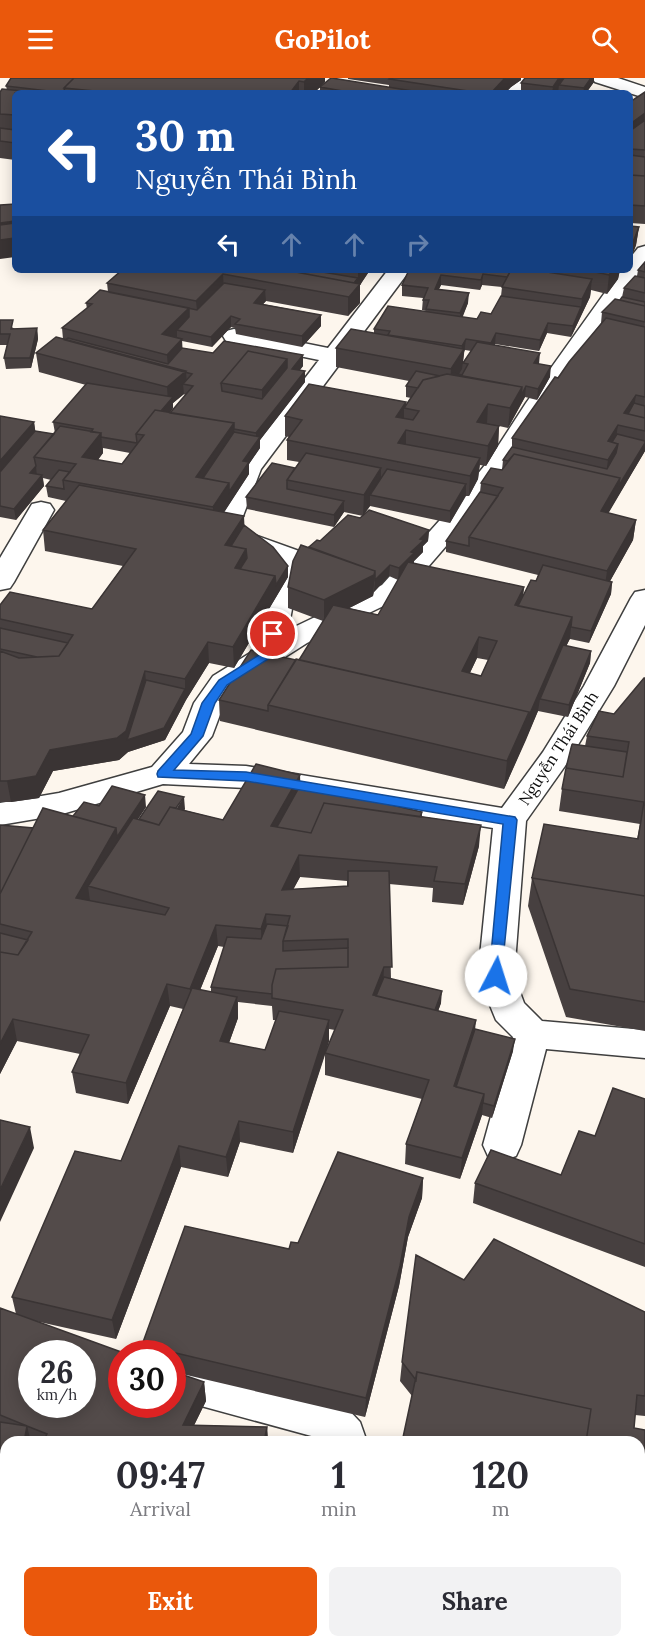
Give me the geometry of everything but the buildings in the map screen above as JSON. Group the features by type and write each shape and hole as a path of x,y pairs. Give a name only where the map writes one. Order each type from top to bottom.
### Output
{"street":[{"path":"601,78 645,93"},
{"path":"633,269 645,252"},
{"path":"269,654 289,557 223,533 249,468 397,273"},
{"path":"163,774 197,736 208,703 223,683 297,637 392,591 457,517 498,464 534,408 630,273"},
{"path":"234,336 334,356"},
{"path":"0,582 41,510"},
{"name":"Nguyễn Thái Bình","path":"0,814 59,804 163,774 246,777 510,820 554,759 599,686 645,598"},
{"path":"510,820 496,976 509,1010 532,1034 645,1044"},
{"path":"502,1145 532,1034"},
{"path":"186,1382 328,1420 343,1436"}],"route":[{"path":"273,634 269,654 223,683 208,703 197,736 163,774 246,777 510,820 496,976"}]}
